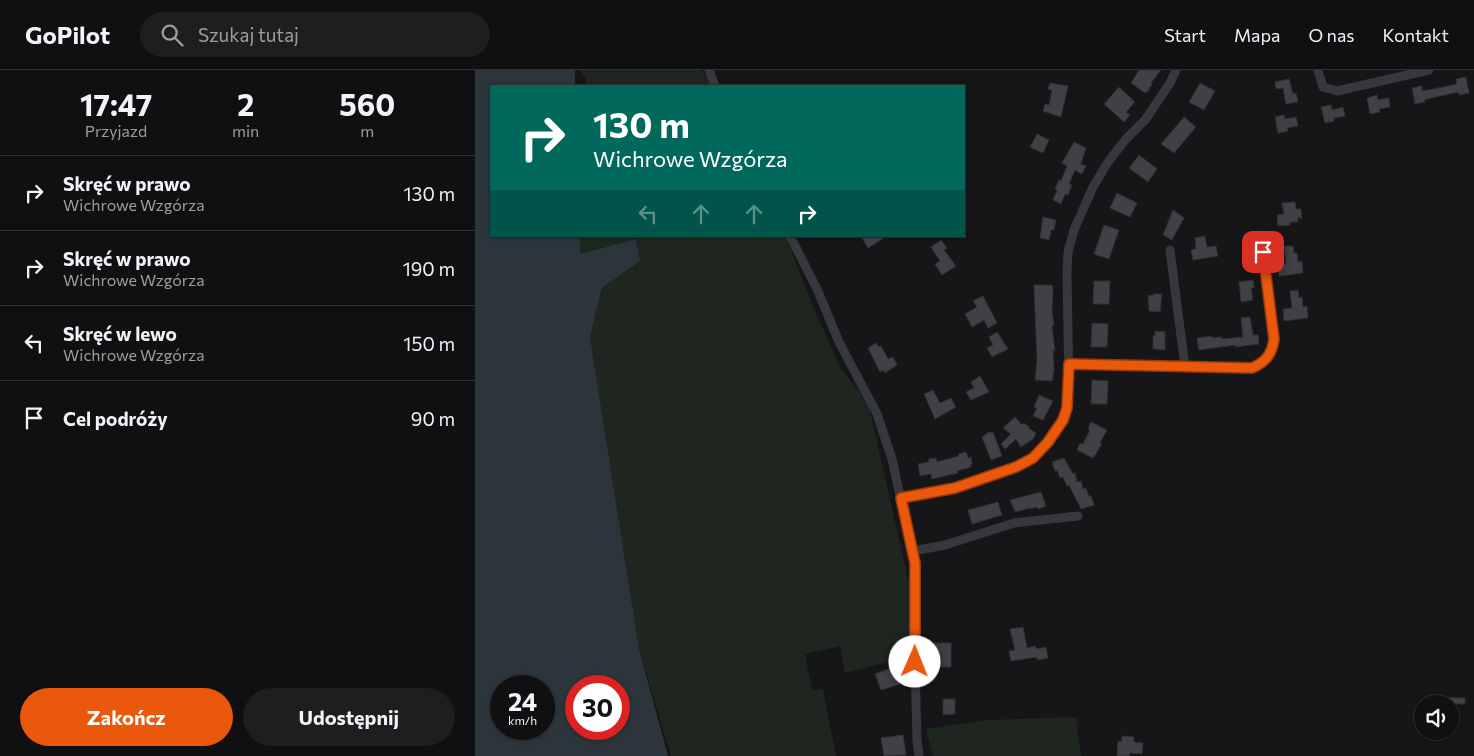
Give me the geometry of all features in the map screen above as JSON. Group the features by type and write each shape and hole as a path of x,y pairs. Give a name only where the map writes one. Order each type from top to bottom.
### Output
{"street":[{"path":"709,70 715,85"},
{"path":"901,498 955,488 1016,467 1033,458 1053,437 1063,420 1068,399 1067,273 1074,230 1093,187 1108,162 1145,120 1170,83 1176,70"},
{"path":"1318,70 1323,88 1337,90 1429,70"},
{"path":"1069,364 1252,368 1262,364 1273,348 1274,339 1261,235"},
{"path":"791,237 817,289 839,342 877,414 885,436 901,498 913,551 916,583 915,664 919,756"},
{"path":"1170,250 1185,367"},
{"path":"913,551 945,545 1014,523 1078,516"}],"shaded area":[{"path":"475,70 575,70 575,85 490,85 490,237 580,237 580,254 636,239 640,261 602,288 590,337 639,649 668,756 475,756"},
{"path":"579,70 702,70 710,85 586,85 586,79"},
{"path":"581,237 786,237 814,309 841,369 856,387 870,411 909,583 909,657 845,673 840,646 805,654 812,690 823,689 836,756 671,756 639,649 590,337 602,288 640,261 636,239 580,254"},
{"path":"1076,717 1081,756 933,756 926,729 986,720"}],"building":[{"path":"1139,70 1161,70 1145,93 1131,83"},
{"path":"1466,77 1469,93 1459,95 1459,92 1415,104 1412,88 1422,86 1422,91 1433,89 1457,84 1456,79"},
{"path":"1289,79 1293,94 1296,93 1298,102 1286,104 1283,88 1276,89 1275,82"},
{"path":"1050,83 1068,86 1061,117 1043,111 1045,104 1049,105 1052,90 1048,89"},
{"path":"1200,83 1215,91 1204,110 1189,102"},
{"path":"1119,87 1135,102 1126,112 1130,115 1124,122 1104,104"},
{"path":"1377,95 1378,100 1389,98 1390,107 1379,109 1380,112 1370,114 1367,98"},
{"path":"1331,105 1332,110 1343,107 1345,116 1334,118 1334,121 1325,123 1321,107"},
{"path":"1284,115 1285,119 1296,117 1298,126 1287,128 1288,131 1278,133 1275,117"},
{"path":"1184,117 1196,127 1174,153 1161,144"},
{"path":"1037,134 1049,140 1043,153 1030,147"},
{"path":"1074,142 1086,148 1081,164 1086,166 1082,174 1075,170 1069,184 1072,185 1068,195 1065,194 1061,204 1053,200 1057,190 1055,189 1059,180 1061,181 1067,166 1062,163"},
{"path":"1139,155 1157,169 1148,182 1129,168"},
{"path":"1117,193 1137,203 1130,217 1110,208"},
{"path":"1295,202 1296,209 1301,209 1302,219 1298,217 1298,222 1290,222 1290,225 1278,226 1277,215 1284,214 1282,203"},
{"path":"1173,210 1184,218 1172,240 1163,235"},
{"path":"1043,217 1056,220 1049,240 1040,238"},
{"path":"1104,225 1119,230 1109,259 1094,254"},
{"path":"1205,236 1207,247 1216,246 1218,256 1193,260 1191,250 1196,249 1195,238"},
{"path":"862,237 885,237 868,248"},
{"path":"941,240 947,248 944,250 956,266 942,275 935,264 940,261 931,247"},
{"path":"1284,246 1293,246 1294,253 1297,253 1298,262 1302,261 1303,273 1279,276 1277,264 1286,263"},
{"path":"1253,280 1254,288 1251,288 1253,300 1241,302 1239,282"},
{"path":"1094,281 1110,281 1109,304 1093,304"},
{"path":"1034,285 1052,285 1053,288 1052,312 1054,324 1052,327 1055,351 1053,350 1054,369 1052,381 1035,380 1037,360"},
{"path":"1298,290 1299,298 1302,297 1303,307 1307,306 1308,318 1284,321 1283,309 1292,308 1290,291"},
{"path":"1153,294 1162,294 1160,312 1149,311 1148,295 1153,296"},
{"path":"983,296 997,323 988,328 984,320 972,327 965,314 977,307 973,301"},
{"path":"1250,317 1253,335 1258,335 1259,344 1199,350 1197,338 1212,336 1213,338 1221,337 1222,339 1243,337 1241,318"},
{"path":"1092,323 1108,324 1107,347 1091,347"},
{"path":"1155,331 1165,332 1165,350 1153,349"},
{"path":"997,332 1008,349 992,357 987,348 993,345 989,337"},
{"path":"876,343 878,347 881,346 888,359 893,357 897,365 885,373 883,370 880,372 868,348"},
{"path":"980,376 989,392 971,400 966,392 974,388 971,382"},
{"path":"1092,380 1108,381 1107,404 1091,404"},
{"path":"933,390 940,403 951,398 956,407 935,419 924,394"},
{"path":"1039,395 1053,401 1043,420 1033,416 1037,408 1034,407"},
{"path":"1015,417 1022,425 1024,423 1036,433 1033,439 1021,447 1016,439 1005,449 1001,444 1011,434 1003,428"},
{"path":"1091,422 1107,430 1100,443 1102,444 1093,458 1077,450 1080,443 1083,444 1090,430 1088,429"},
{"path":"989,432 993,432 1002,456 991,460 982,437"},
{"path":"966,452 968,458 971,457 971,467 957,471 958,473 932,479 931,474 920,476 918,464 929,462 928,459 936,458 937,462"},
{"path":"1064,458 1073,474 1075,473 1077,482 1081,481 1083,489 1086,488 1094,505 1081,509 1069,485 1067,486 1063,477 1060,478 1057,470 1055,471 1052,462"},
{"path":"1041,492 1046,506 1015,512 1010,500"},
{"path":"998,502 1002,515 972,524 968,510"},
{"path":"1023,627 1027,648 1035,646 1036,649 1046,647 1048,658 1037,660 1037,657 1011,661 1009,651 1015,650 1010,629"},
{"path":"933,643 951,643 951,667 936,667"},
{"path":"894,667 900,684 881,690 875,674"},
{"path":"1459,698 1465,698 1465,704 1459,704"},
{"path":"943,699 955,699 955,714 943,715"},
{"path":"903,735 906,755 884,756 881,738"},
{"path":"1122,736 1134,737 1134,742 1143,743 1142,754 1130,753 1129,756 1117,756 1118,741 1121,742"}],"route":[{"path":"915,662 915,563 901,498 955,488 1016,467 1033,458 1057,432 1063,420 1067,408 1069,390 1069,364 1252,368 1262,364 1273,348 1274,339 1263,252"}]}
